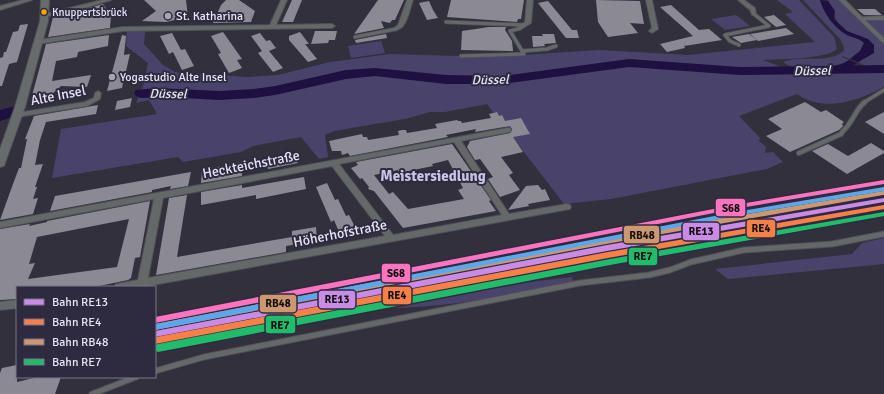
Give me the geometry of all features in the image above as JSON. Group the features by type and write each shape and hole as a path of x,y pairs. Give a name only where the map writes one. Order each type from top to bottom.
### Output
{"main road":[{"path":"0,163 17,115 44,21 45,0"}],"street":[{"path":"0,8 29,0"},
{"path":"44,15 108,0"},
{"path":"272,27 284,0"},
{"path":"396,29 401,26 410,0"},
{"path":"518,29 527,25 530,0"},
{"path":"649,0 655,28 652,31"},
{"path":"741,0 753,9 754,14"},
{"path":"842,0 884,41"},
{"path":"864,18 884,18"},
{"path":"38,42 123,29 332,26"},
{"name":"Alte Insel","path":"17,115 87,104 97,99 98,93"},
{"name":"Heckteichstraße","path":"0,225 508,130"},
{"path":"456,139 507,217"},
{"path":"333,162 391,238"},
{"path":"142,283 159,196"},
{"name":"Höherhofstraße","path":"125,286 567,207"},
{"path":"0,306 16,304"}],"lane":[{"path":"739,45 730,41 725,35 769,26 754,14"},
{"path":"446,22 527,25"},
{"path":"355,37 396,29"},
{"path":"461,56 524,54 510,31 518,29"},
{"path":"522,50 547,49 556,46"},
{"path":"800,153 841,134 844,128 849,125 853,115 864,101 884,90"},
{"path":"156,371 204,358 580,283 648,275 704,259 744,250 832,244 884,234"},
{"path":"92,394 133,378"}],"shaded area":[{"path":"777,0 799,0 834,37 837,49 824,55 814,57 763,60 784,68 722,68 656,63 606,64 535,76 491,80 460,80 389,72 363,71 341,74 296,86 261,92 217,95 155,91 141,92 148,63 126,46 127,30 148,29 145,33 144,44 163,65 175,72 247,77 278,75 330,62 390,54 493,57 599,50 688,55 815,42 785,14 793,12"},
{"path":"803,0 820,0 833,24 837,28 864,43 860,51 850,59 842,56 849,60 831,66 799,68 783,62 798,59 829,58 844,51 844,47 840,39"},
{"path":"828,0 841,0 884,42 884,67 867,67 858,62 872,54 874,45 866,39 847,32 836,19"},
{"path":"736,15 750,26 725,30 711,19"},
{"path":"864,20 884,20 884,37"},
{"path":"381,41 385,53 351,58 348,46"},
{"path":"629,64 658,65 719,71 795,72 803,75 811,75 804,72 863,71 868,73 884,73 884,87 863,97 840,103 829,104 807,100 797,94 739,116 760,138 759,141 766,147 765,153 773,152 783,162 767,169 611,199 564,204 487,104 445,112 430,112 405,119 334,131 325,135 328,157 319,159 301,137 253,146 241,152 183,162 178,157 52,178 61,129 157,114 149,100 136,103 140,93 203,96 247,95 292,88 342,75 367,72 393,73 454,81 503,81"},
{"path":"884,238 884,264 728,279 715,269 852,254 862,243"},
{"path":"572,277 573,281 508,295 464,302 397,308 393,301 451,291"}],"water":[{"path":"820,0 828,1 835,11 834,19 847,31 868,39 874,45 874,53 858,62 850,59 860,51 864,43 842,32 826,15"},
{"path":"849,60 857,63 849,68 863,67 866,71 804,72 794,68 823,68 837,66"}],"building":[{"path":"144,0 186,0 188,17 166,22 142,21 156,11"},
{"path":"226,0 239,0 255,11 251,22 213,23 221,5"},
{"path":"292,0 302,0 293,22 282,22"},
{"path":"378,0 404,0 395,20 392,20 390,23 381,21 384,28 354,34"},
{"path":"451,0 524,0 521,19 518,19 517,22 447,17"},
{"path":"596,0 640,1 644,24 630,23 638,33 608,37 598,22"},
{"path":"429,1 438,18 427,20 419,3"},
{"path":"548,1 572,30 577,30 579,38 566,38 538,3"},
{"path":"103,4 111,15 110,28 48,37 53,17"},
{"path":"671,5 699,30 709,29 722,40 684,46 685,48 667,52 660,44 693,36 660,7"},
{"path":"857,9 875,9 882,15 864,15"},
{"path":"774,15 786,25 776,27 764,17"},
{"path":"28,24 17,62 9,64 2,86 0,86 0,58 3,57 4,52 6,52 13,32 18,31 20,25"},
{"path":"489,27 506,27 505,30 512,41 513,51 461,50 462,31"},
{"path":"786,28 794,34 758,41 750,34"},
{"path":"315,31 337,31 335,40 329,40 328,43 311,44"},
{"path":"223,32 242,59 237,60 242,68 229,73 218,54 221,53 211,36"},
{"path":"300,32 309,44 305,44 317,59 308,62 289,40 289,36"},
{"path":"172,33 181,50 185,49 194,66 182,70 173,52 169,54 160,36"},
{"path":"260,33 266,41 270,40 276,48 269,51 283,68 273,72 258,53 262,51 251,36"},
{"path":"386,34 387,38 356,43 355,40"},
{"path":"542,34 554,34 556,43 533,47 532,36 543,36"},
{"path":"749,34 757,40 741,43 732,37"},
{"path":"109,35 108,46 78,52 77,57 56,61 52,81 91,75 87,87 61,86 40,105 30,103 46,44"},
{"path":"122,35 126,36 124,55 130,54 122,88 107,91"},
{"path":"132,98 130,107 115,110 117,101"},
{"path":"805,102 821,112 826,110 844,122 842,124 843,126 839,130 790,152 766,136 782,129 768,119"},
{"path":"98,105 96,114 46,122 40,140 35,165 43,164 35,187 37,187 33,199 38,198 33,214 0,220 19,168 21,168 27,139 25,139 34,116"},
{"path":"497,112 499,116 502,115 505,121 521,118 530,134 513,137 523,152 501,157 513,173 509,175 520,190 500,197 488,179 493,177 480,159 475,160 467,147 470,141 510,133 512,129 510,126 475,132 476,129 446,135 448,137 350,156 348,153 342,155 341,151 332,151 329,141 362,134 363,137 367,137 368,140 399,135 398,131 402,130 406,130 407,133 437,128 435,124 457,120 461,121 462,123 491,118 489,114"},
{"path":"884,112 884,134 865,122"},
{"path":"871,143 884,151 884,153 847,174 812,151 828,144 848,156"},
{"path":"452,144 491,200 489,201 496,211 403,228 374,191 368,189 369,187 362,178 360,179 351,168 358,165 356,162","holes":["448,160 463,188 458,190 464,199 408,209 393,192 389,194 374,175 398,170 399,173 433,166 432,164"]},
{"path":"296,153 298,163 268,169 267,158"},
{"path":"242,162 242,176 201,183 202,170"},
{"path":"191,172 188,186 170,189 171,186 152,190 152,192 50,211 55,196"},
{"path":"304,177 306,189 256,199 256,195 201,205 201,192 242,185 242,188"},
{"path":"327,183 335,200 338,199 346,216 349,215 358,233 342,239 334,220 331,222 316,187"},
{"path":"538,185 542,190 545,189 550,200 528,204 529,206 508,210 526,186"},
{"path":"187,195 177,257 292,237 292,231 316,227 317,241 286,246 286,252 156,275 169,198"},
{"path":"150,201 140,257 135,258 131,278 128,280 99,286 16,286 16,299 0,300 0,229 30,224 29,226","holes":["129,219 117,267 28,279 35,263 29,264 37,237"]},
{"path":"16,365 17,382 34,378 61,378 55,394 0,394 0,373 2,368"}],"waterway":[{"name":"Düssel","path":"141,93 165,92 205,95 254,94 275,91 332,77 375,72 446,80 502,80 534,77 597,66 629,63 740,71 884,69"},
{"name":"Düssel","path":"0,116 11,112"}],"railway":[{"path":"759,232 884,209"},
{"path":"205,325 334,307 427,290 519,278 765,231"}],"rail line":[{"name":"RB48","path":"156,327 606,241 883,193"},
{"name":"RE13","path":"156,334 607,248 884,200"},
{"name":"RE4","path":"156,341 608,255 884,207"},
{"name":"RE7","path":"158,348 610,262 884,214"}],"transit line":[{"name":"S68","path":"156,320 734,207 884,182"},
{"path":"156,327 735,214 884,189"}],"place":[{"name":"Knuppertsbrück","path":"44,12"},
{"name":"St. Katharina","path":"168,16"},
{"name":"Yogastudio Alte Insel","path":"112,77"}],"district":[{"name":"Meistersiedlung","path":"433,176"}]}
